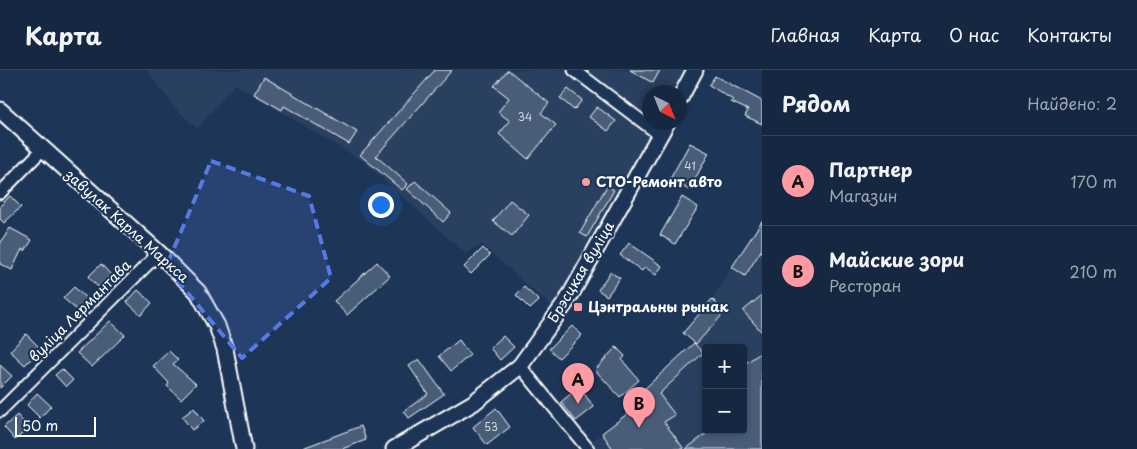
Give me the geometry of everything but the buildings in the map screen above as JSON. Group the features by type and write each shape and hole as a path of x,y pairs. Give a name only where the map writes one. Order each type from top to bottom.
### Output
{"street":[{"path":"574,70 642,115"},
{"path":"687,85 695,70"},
{"name":"завулак Карла Маркса","path":"0,110 42,150 159,253 198,292 217,326 225,349 244,449"},
{"name":"Брэсцкая вуліца","path":"394,449 473,403 520,366 567,301 662,130"},
{"path":"0,194 42,150"},
{"name":"вуліца Лермантава","path":"0,411 159,253"},
{"path":"520,366 588,449"}],"highlighted area":[{"path":"211,161 309,196 331,278 242,358 166,267"}],"shaded area":[{"path":"147,70 686,70 678,85 642,85 642,130 655,130 554,309 482,245 465,253 364,162 235,84 197,129 173,106"},
{"path":"762,221 762,449 582,449 647,399 641,392 694,343 683,333 712,299"}],"place":[{"name":"СТО-Ремонт авто","path":"586,182"},
{"name":"Цэнтральны рынак","path":"578,307"},
{"name":"Партнер","path":"578,404"},
{"name":"Майские зори","path":"639,428"}]}
